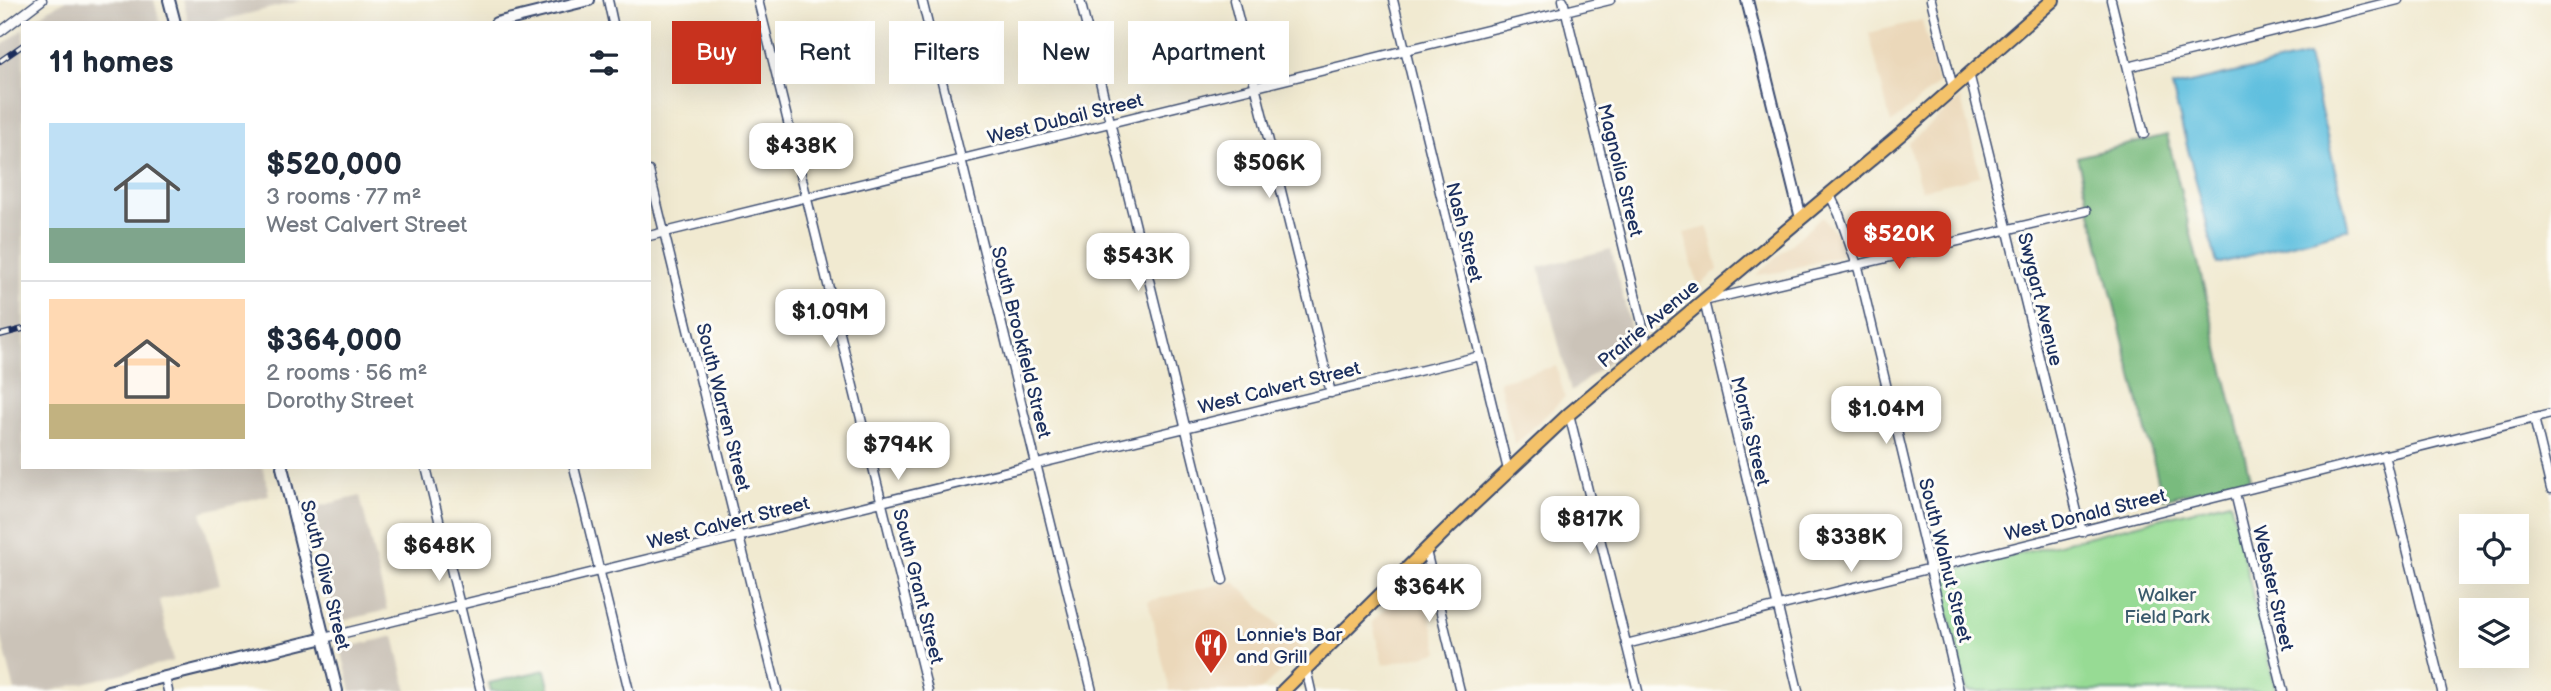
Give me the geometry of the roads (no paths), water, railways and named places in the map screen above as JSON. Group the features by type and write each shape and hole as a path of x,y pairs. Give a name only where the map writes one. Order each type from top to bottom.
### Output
{"main road":[{"name":"Prairie Avenue","path":"1283,691 1508,470 1569,414 1830,195 2053,0"}],"street":[{"path":"0,32 42,0"},
{"path":"169,0 174,21"},
{"path":"504,21 589,0"},
{"path":"608,0 613,21"},
{"name":"South Grant Street","path":"758,0 928,691"},
{"name":"South Brookfield Street","path":"922,0 1092,691"},
{"path":"1080,0 1223,580"},
{"path":"1234,0 1331,393"},
{"name":"Nash Street","path":"1393,0 1508,470"},
{"name":"Magnolia Street","path":"1563,0 1648,347"},
{"name":"West Dubail Street","path":"651,235 1610,0"},
{"path":"1747,0 1801,218"},
{"path":"1931,0 1953,88"},
{"path":"2111,0 2144,134"},
{"path":"2128,67 2398,0"},
{"name":"Swygart Avenue","path":"1969,73 2082,532"},
{"name":"South Warren Street","path":"651,178 778,691"},
{"name":"South Walnut Street","path":"1830,195 1856,266 1959,691"},
{"path":"1704,301 2086,211"},
{"name":"Morris Street","path":"1704,301 1798,691"},
{"name":"West Calvert Street","path":"108,691 1480,356"},
{"path":"1569,414 1638,691"},
{"name":"West Donald Street","path":"1626,644 2551,414"},
{"path":"2534,418 2551,489"},
{"path":"2384,455 2442,691"},
{"name":"South Olive Street","path":"282,469 337,691"},
{"path":"426,469 481,691"},
{"path":"574,469 629,691"},
{"name":"Webster Street","path":"2235,493 2283,691"},
{"path":"1426,551 1460,691"},
{"path":"1306,669 1311,691"},
{"path":"165,677 168,691"}],"water":[{"path":"2308,56 2349,229 2217,264 2172,87"}],"railway":[{"path":"0,61 21,46"},
{"path":"0,335 21,330"}],"place":[{"name":"Lonnie's Bar and Grill","path":"1211,675"}],"park label":[{"name":"Walker Field Park","path":"2167,605"}]}
